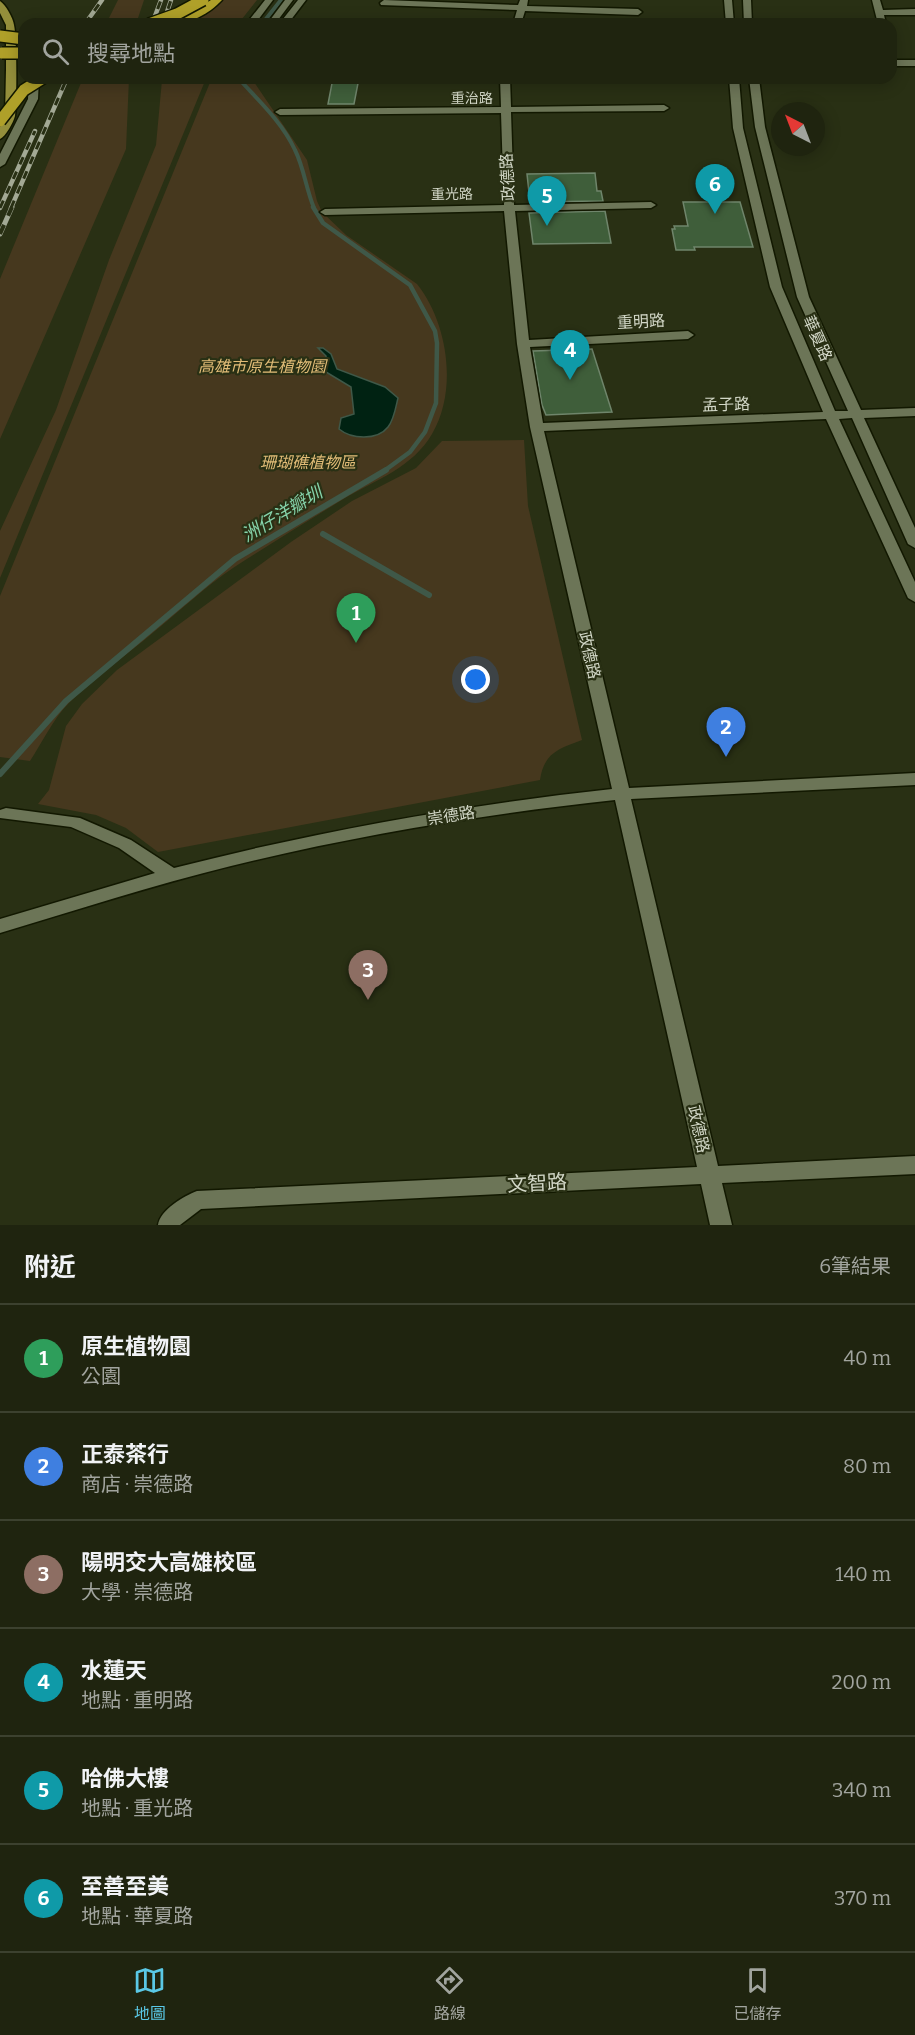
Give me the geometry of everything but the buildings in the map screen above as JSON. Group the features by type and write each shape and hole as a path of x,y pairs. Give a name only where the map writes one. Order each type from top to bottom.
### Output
{"highway":[{"path":"166,18 203,0"},
{"path":"188,18 217,0"},
{"path":"199,18 215,10 227,0"},
{"path":"0,36 18,38"},
{"path":"0,53 18,52"},
{"path":"0,121 24,90 34,84"}],"main road":[{"path":"0,4 10,25 10,117 0,136"}],"street":[{"path":"255,18 269,0"},
{"path":"276,18 289,0"},
{"path":"288,18 302,0"},
{"path":"728,0 730,18"},
{"path":"747,0 748,18"},
{"path":"876,0 880,18"},
{"path":"384,3 523,3 638,12"},
{"path":"519,18 523,3"},
{"path":"879,13 915,12"},
{"path":"10,25 18,40"},
{"path":"897,62 915,63"},
{"path":"0,164 33,99 34,84"},
{"name":"政德路","path":"505,84 508,208 523,344 537,427 721,1225"},
{"name":"華夏路","path":"734,84 738,128 776,287 832,417 915,598"},
{"name":"華夏路","path":"755,84 760,128 797,282 855,416 915,544"},
{"name":"重治路","path":"280,112 664,108"},
{"path":"750,173 771,174"},
{"name":"重光路","path":"325,212 651,205"},
{"name":"重明路","path":"523,344 688,335"},
{"name":"孟子路","path":"537,427 915,412"},
{"name":"崇德路","path":"0,926 74,901 221,860 372,828 483,810 621,794 915,779"},
{"path":"6,814 74,822 125,844 170,874"},
{"name":"文智路","path":"169,1225 169,1221 197,1200 915,1164"}],"green space":[{"path":"118,0 144,0 138,18 109,18"},
{"path":"190,0 257,0 243,18 181,18"},
{"path":"81,84 129,84 126,149 0,439 0,279"},
{"path":"162,84 204,84 0,578 0,531 56,410 109,260 156,145"},
{"name":"高雄市原生植物園","path":"209,84 255,84 307,160 322,212 346,235 417,284 428,300 442,337 447,377 440,417 432,434 415,455 404,464 233,568 203,590 78,694 63,710 30,761 0,757 0,596"},
{"path":"524,440 528,506 582,740 554,753 545,764 540,780 158,852 126,828 96,815 38,804 49,790 66,726 82,704 117,670 291,542 352,501 416,468 442,441"}],"shaded area":[{"path":"318,348 323,348 331,354 337,369 385,387 398,398 392,421 383,432 364,437 350,435 339,429 341,418 354,414 351,387 326,372 326,356"}],"waterway":[{"name":"洲仔洋瓣圳","path":"267,18 281,0"},
{"name":"洲仔洋瓣圳","path":"244,84 270,112 290,140 301,164 314,208"},
{"name":"洲仔洋瓣圳","path":"313,207 323,223 410,285 435,331 437,343 436,403 425,432 410,452 384,471"},
{"name":"洲仔洋瓣圳","path":"0,774 66,701 235,559 386,470"},
{"path":"323,534 429,595"}],"railway":[{"path":"89,18 102,0"},
{"path":"154,18 161,0"},
{"path":"165,18 171,0"},
{"path":"11,208 64,84"},
{"path":"0,208 35,131"},
{"path":"0,234 12,207"}],"place":[{"name":"至善至美","path":"715,214"},
{"name":"哈佛大樓","path":"547,226"},
{"name":"水蓮天","path":"570,380"},
{"name":"原生植物園","path":"356,643"},
{"name":"正泰茶行","path":"726,757"},
{"name":"陽明交大高雄校區","path":"368,1000"}],"park label":[{"name":"珊瑚礁植物區","path":"308,462"}]}
